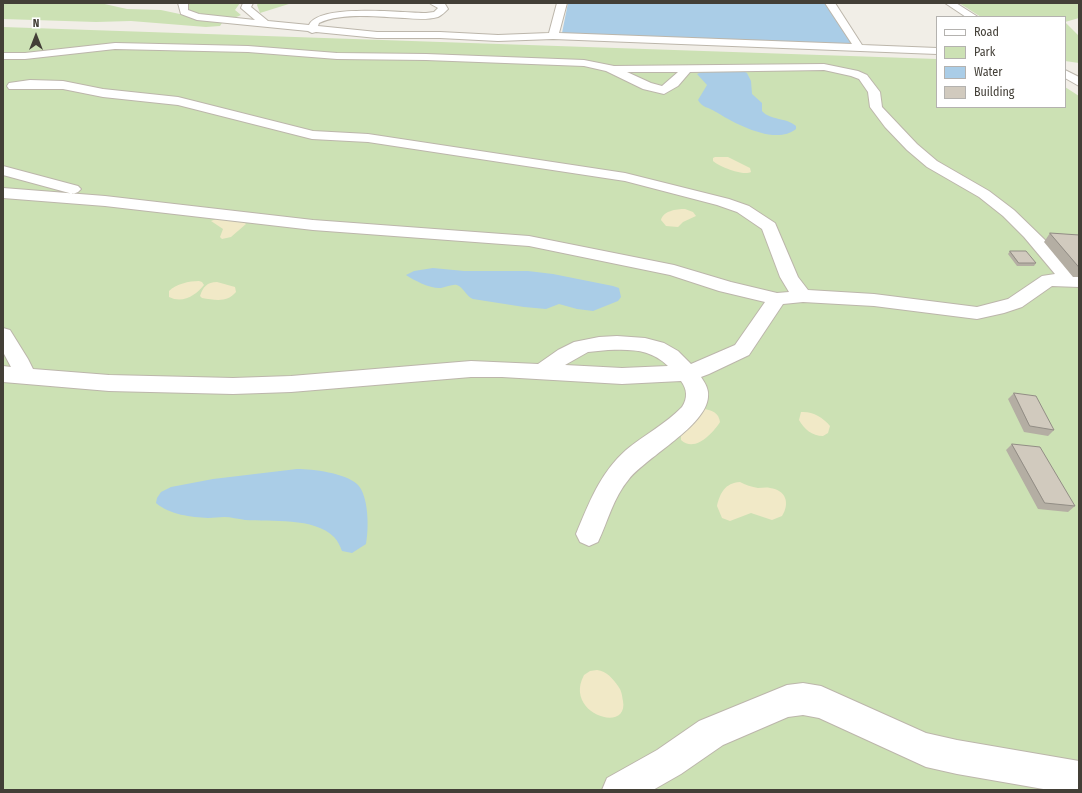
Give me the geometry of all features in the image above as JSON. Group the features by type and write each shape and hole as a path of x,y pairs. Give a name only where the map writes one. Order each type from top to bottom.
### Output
{"street":[{"path":"183,3 184,12 197,17 377,36 498,38 553,36 936,51"},
{"path":"248,3 246,8 267,25"},
{"path":"326,17 367,14 426,16 437,14 443,9 442,6 434,3"},
{"path":"553,36 562,3"},
{"path":"830,3 859,48"},
{"path":"950,3 971,16"},
{"path":"312,30 316,21 351,8 373,4"},
{"path":"367,14 405,5"},
{"path":"3,56 25,56 115,46 248,49 337,56 426,57 577,62 609,68 686,69 817,66 846,71 863,77 874,92 876,107 917,152 984,194 1006,211 1030,232 1074,281"},
{"path":"56,65 79,49"},
{"path":"609,68 647,86 664,90 674,84 684,74 686,69"},
{"path":"8,87 38,74"},
{"path":"1066,75 1079,82"},
{"path":"8,87 30,84 63,85 103,93 178,101 312,135 368,138 625,178 723,202 742,209 769,226 789,277 803,296"},
{"path":"3,170 70,188 105,202"},
{"path":"3,193 105,202 313,225 529,242 674,270 726,287 777,299 803,296 874,300 978,313 998,309 1015,303 1048,280 1074,281"},
{"path":"3,374 109,383 233,386 291,384 471,369 502,369 622,376 687,373 702,369 742,350 777,299"},
{"path":"3,335 18,359 25,376"},
{"path":"542,371 572,351 583,346 596,343 653,346 663,349 687,373 697,390 697,402 686,418 637,455 620,472 606,491 589,534"},
{"path":"618,790 669,762 711,733 787,701 803,699 821,702 890,735 926,750 957,757 1079,778"}],"green space":[{"path":"3,3 100,3 127,9 161,10 222,23 220,26 206,27 131,21 96,22 3,19"},
{"path":"186,3 240,3 235,10 241,15 223,18 201,14 189,11"},
{"path":"258,3 292,3 260,13 257,5"},
{"path":"959,3 1079,3 1079,18 1066,22 1066,16 979,16"},
{"path":"1066,23 1079,36 1079,63 1066,61"},
{"path":"3,27 936,59 936,108 1066,108 1066,88 1079,96 1079,790 3,790"}],"sand":[{"path":"728,157 750,168 751,172 743,173 726,168 713,161 713,158"},
{"path":"685,209 693,212 696,216 683,222 678,227 666,226 661,220 664,214 674,210"},
{"path":"219,218 243,221 246,224 231,237 222,239 220,237 223,229 211,221"},
{"path":"199,281 204,285 193,295 184,299 174,299 169,297 169,291 175,286 187,282"},
{"path":"217,282 235,287 236,292 229,298 220,300 202,298 200,296 206,286"},
{"path":"704,409 715,412 720,422 708,436 698,443 686,443 681,440 681,434 701,410"},
{"path":"801,412 817,415 824,420 830,426 828,433 823,436 819,436 809,431 799,420"},
{"path":"740,482 753,487 775,489 780,491 786,502 782,516 772,520 751,513 730,521 722,518 717,506 722,493 730,484"},
{"path":"597,670 604,672 609,676 622,694 622,711 616,716 608,718 598,715 589,709 582,700 580,689 584,675 590,671"}],"water":[{"path":"568,3 825,3 853,45 562,33"},
{"path":"704,71 743,71 747,73 751,81 752,94 762,103 762,111 770,116 792,123 796,126 796,129 787,134 766,134 744,127 704,106 698,100 707,85 697,74"},
{"path":"433,268 464,271 528,271 553,274 619,288 621,297 618,301 593,311 577,309 559,304 546,309 524,307 473,299 457,285 437,288 418,282 406,275 414,271"},
{"path":"297,469 337,474 352,480 357,484 361,489 366,504 368,530 366,544 352,553 342,551 334,537 326,531 304,523 245,520 227,517 208,518 188,516 174,513 156,503 161,492 171,487 213,479"}],"building":[{"path":"1050,233 1079,235 1079,267"},
{"path":"1010,251 1026,251 1036,263 1019,263"},
{"path":"1014,393 1036,396 1054,430 1030,426"},
{"path":"1012,444 1040,447 1075,506 1045,503"}]}
